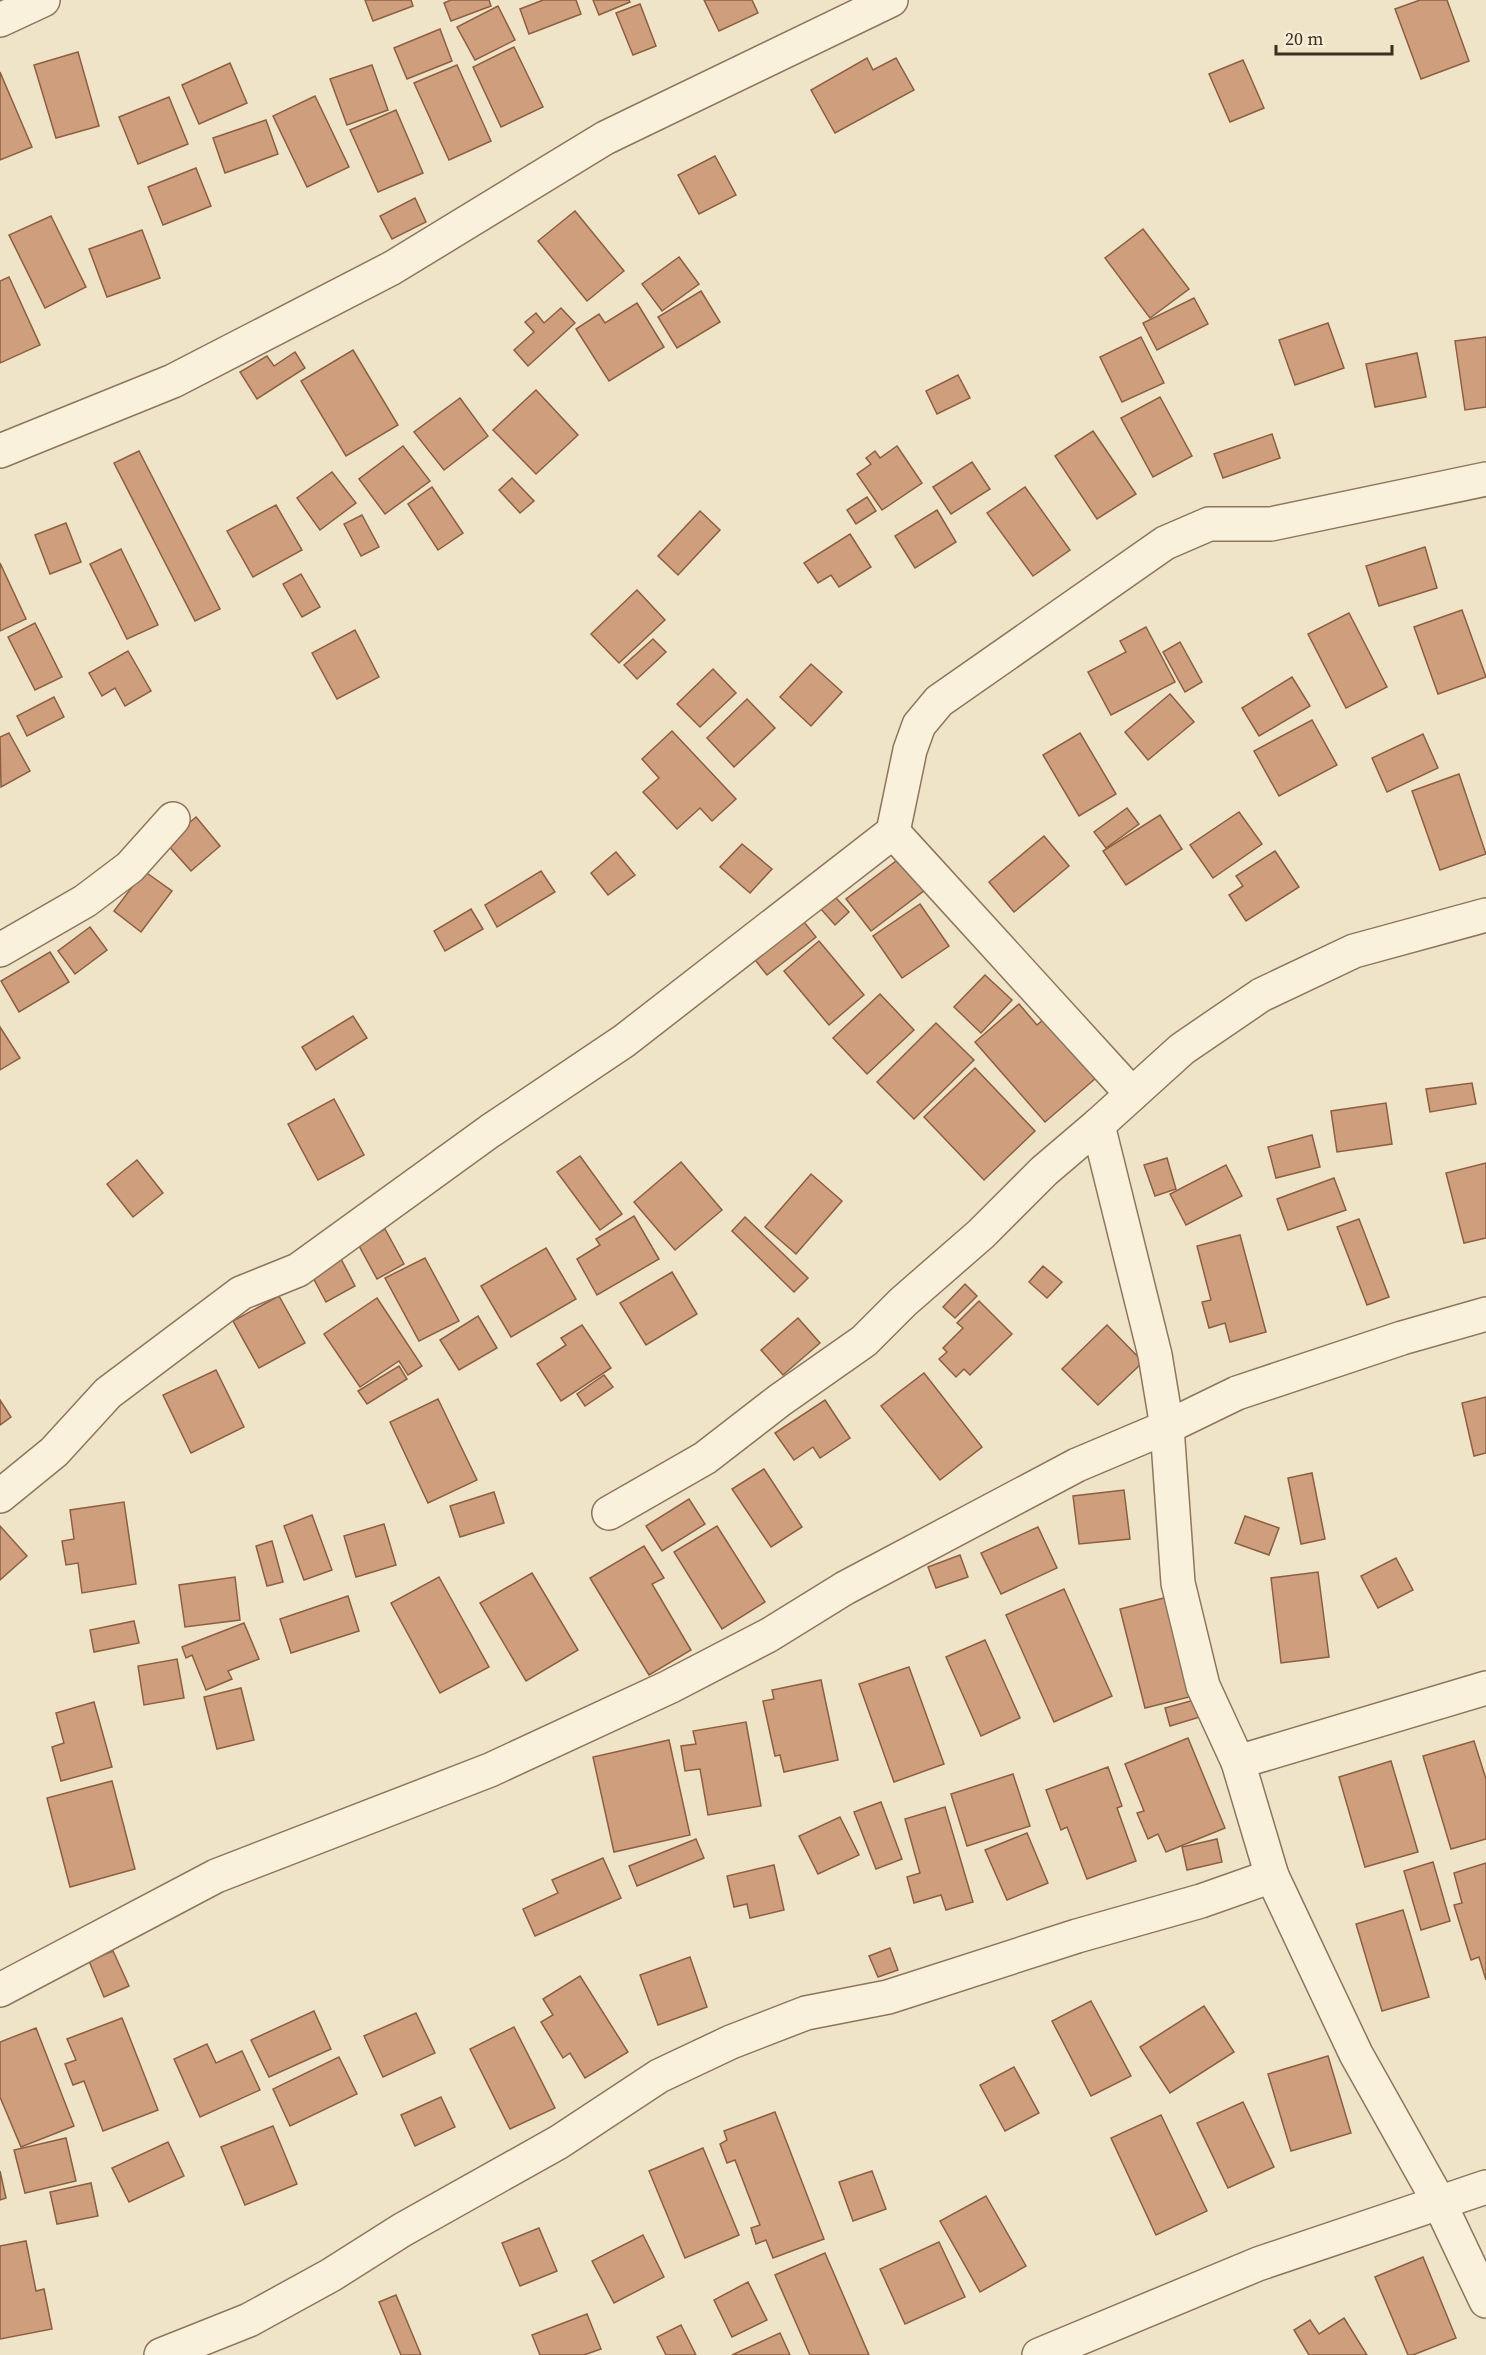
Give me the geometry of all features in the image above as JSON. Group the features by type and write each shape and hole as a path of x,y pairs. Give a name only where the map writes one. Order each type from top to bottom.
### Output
{"street":[{"path":"0,20 43,0"},
{"path":"0,451 183,375 392,268 605,138 891,0"},
{"path":"0,1496 54,1452 108,1393 231,1300 241,1293 298,1270 490,1131 624,1041 893,832 910,750 919,725 939,701 1165,543 1209,524 1271,524 1486,479"},
{"path":"0,950 85,902 130,867 174,819"},
{"path":"893,832 1132,1094"},
{"path":"609,1513 705,1458 780,1400 864,1341 903,1302 981,1234 1044,1171 1182,1049 1260,995 1354,951 1486,915"},
{"path":"1098,1125 1155,1355 1167,1428 1179,1583 1203,1686 1238,1762 1272,1876 1356,2054 1439,2202 1486,2301"},
{"path":"0,1990 216,1876 490,1770 669,1687 769,1635 845,1588 1077,1465 1167,1428 1237,1393 1402,1338 1486,1314"},
{"path":"1238,1762 1486,1688"},
{"path":"161,2355 249,2320 300,2292 402,2230 559,2142 659,2076 731,2042 806,2013 888,1996 1077,1936 1201,1901 1272,1876"},
{"path":"1039,2355 1258,2264 1486,2187"}],"building":[{"path":"365,0 411,0 413,6 373,21"},
{"path":"451,0 489,0 491,6 451,21 444,3"},
{"path":"543,0 576,0 581,14 529,34 520,9"},
{"path":"593,0 629,0 630,2 599,15"},
{"path":"704,0 752,0 758,13 719,31"},
{"path":"1420,0 1447,0 1469,61 1421,79 1395,9"},
{"path":"640,4 656,46 633,55 616,13"},
{"path":"498,6 515,40 475,60 457,27"},
{"path":"440,29 452,61 407,79 394,48"},
{"path":"514,47 543,107 501,127 473,67"},
{"path":"78,52 99,126 56,138 34,65"},
{"path":"867,58 873,70 896,58 914,90 835,133 811,90"},
{"path":"1243,60 1264,108 1230,122 1209,74"},
{"path":"230,63 247,103 199,124 182,85"},
{"path":"372,65 388,110 347,125 330,79"},
{"path":"457,65 491,141 449,160 414,83"},
{"path":"0,72 32,147 0,160"},
{"path":"315,96 349,167 307,187 273,116"},
{"path":"169,97 188,144 138,164 119,117"},
{"path":"396,110 423,173 378,192 350,130"},
{"path":"266,120 278,154 225,173 213,138"},
{"path":"715,156 736,195 699,214 678,175"},
{"path":"196,168 211,206 163,225 148,187"},
{"path":"415,198 426,222 392,239 380,216"},
{"path":"575,211 624,271 587,301 538,241"},
{"path":"51,216 86,287 45,308 9,235"},
{"path":"1143,229 1189,289 1150,318 1105,258"},
{"path":"142,230 160,278 107,297 89,249"},
{"path":"679,257 699,284 662,311 642,284"},
{"path":"9,277 40,345 0,363 0,281"},
{"path":"701,291 720,322 677,348 658,317"},
{"path":"1194,298 1208,324 1157,350 1143,323"},
{"path":"637,303 664,347 609,381 576,329 599,314 605,323"},
{"path":"561,308 575,323 528,366 514,350 534,332 525,322 536,313 544,323"},
{"path":"1328,323 1344,368 1295,385 1279,340"},
{"path":"1141,337 1164,383 1122,402 1100,357"},
{"path":"1486,337 1486,407 1465,410 1455,341"},
{"path":"353,350 398,425 346,456 301,381"},
{"path":"295,352 305,368 257,399 240,372 267,356 274,366"},
{"path":"1417,353 1426,397 1375,407 1366,364"},
{"path":"958,375 970,398 937,414 926,391"},
{"path":"536,390 578,435 536,474 493,430"},
{"path":"1160,397 1192,456 1153,477 1121,418"},
{"path":"460,398 488,436 444,470 414,432"},
{"path":"1093,431 1136,494 1097,519 1055,456"},
{"path":"1272,434 1280,458 1223,478 1214,454"},
{"path":"403,446 430,481 385,514 359,479"},
{"path":"897,446 922,483 882,510 857,474 871,464 866,458 875,451 880,458"},
{"path":"139,451 220,609 195,621 114,463"},
{"path":"972,462 990,489 951,514 933,487"},
{"path":"332,472 356,503 320,530 297,498"},
{"path":"512,478 534,501 520,513 499,490"},
{"path":"432,487 463,533 438,550 408,504"},
{"path":"1025,487 1070,550 1033,576 987,513"},
{"path":"867,497 876,511 856,524 847,510"},
{"path":"276,505 302,550 253,577 227,531"},
{"path":"937,510 956,542 915,568 895,536"},
{"path":"700,511 720,530 678,575 658,556"},
{"path":"362,515 379,547 361,556 344,524"},
{"path":"66,523 81,562 50,574 35,535"},
{"path":"850,534 871,567 839,587 831,575 818,583 804,563"},
{"path":"1425,547 1437,588 1379,606 1366,566"},
{"path":"121,549 158,625 127,639 90,564"},
{"path":"0,563 26,619 0,631"},
{"path":"301,574 320,607 302,617 283,584"},
{"path":"637,590 665,620 619,663 591,634"},
{"path":"1462,610 1486,677 1438,694 1414,627"},
{"path":"1349,613 1387,687 1346,708 1308,634"},
{"path":"35,623 62,677 35,690 8,637"},
{"path":"1146,627 1175,682 1111,715 1088,672 1126,652 1120,641"},
{"path":"355,630 379,677 337,699 312,653"},
{"path":"653,639 666,652 637,679 624,665"},
{"path":"1180,642 1202,682 1185,692 1163,652"},
{"path":"128,651 151,691 125,706 115,688 102,696 89,673"},
{"path":"811,664 842,692 811,726 780,697"},
{"path":"713,669 736,693 700,727 677,704"},
{"path":"1292,677 1310,706 1259,736 1242,708"},
{"path":"1170,694 1194,722 1148,760 1125,732"},
{"path":"54,697 64,717 27,736 17,716"},
{"path":"747,699 775,728 734,767 707,738"},
{"path":"1312,720 1337,765 1279,796 1254,751"},
{"path":"672,731 736,799 712,821 700,808 677,829 643,792 659,778 642,759"},
{"path":"9,733 30,771 1,787 0,737"},
{"path":"1080,733 1116,794 1079,816 1043,755"},
{"path":"1423,734 1438,768 1387,792 1372,758"},
{"path":"1459,774 1486,854 1440,870 1412,791"},
{"path":"1127,808 1139,824 1106,848 1094,832"},
{"path":"1239,812 1262,844 1213,878 1190,845"},
{"path":"1160,815 1182,849 1126,885 1103,851"},
{"path":"196,817 220,846 191,871 166,843"},
{"path":"1044,836 1069,866 1014,912 989,882"},
{"path":"742,844 772,869 750,893 720,867"},
{"path":"1275,851 1299,887 1246,921 1229,895 1243,886 1236,876"},
{"path":"616,852 635,875 608,895 591,873"},
{"path":"900,858 925,890 871,931 846,899"},
{"path":"144,871 172,891 141,932 114,911"},
{"path":"541,871 555,892 497,927 485,905"},
{"path":"826,887 849,912 835,925 813,900"},
{"path":"920,904 949,946 902,978 873,936"},
{"path":"471,909 483,929 445,951 434,931"},
{"path":"797,913 816,937 767,975 748,951"},
{"path":"90,927 107,950 75,974 58,951"},
{"path":"819,941 864,995 829,1025 784,971"},
{"path":"50,952 69,982 19,1012 1,981"},
{"path":"985,975 1012,1000 981,1033 954,1007"},
{"path":"880,994 914,1030 867,1074 833,1038"},
{"path":"1019,1004 1037,1025 1051,1013 1103,1072 1045,1122 975,1042"},
{"path":"353,1016 367,1038 316,1070 302,1047"},
{"path":"936,1023 974,1060 914,1119 877,1082"},
{"path":"0,1027 20,1058 0,1070"},
{"path":"975,1068 1035,1131 984,1180 924,1117"},
{"path":"1472,1083 1476,1104 1430,1112 1426,1089"},
{"path":"334,1099 364,1155 318,1180 288,1124"},
{"path":"1386,1103 1392,1144 1337,1152 1331,1111"},
{"path":"1312,1135 1320,1167 1276,1178 1268,1147"},
{"path":"580,1156 622,1214 600,1230 557,1172"},
{"path":"1167,1158 1176,1189 1155,1196 1144,1165"},
{"path":"137,1160 163,1193 133,1217 107,1184"},
{"path":"681,1162 722,1210 675,1250 634,1202"},
{"path":"1486,1163 1486,1238 1464,1243 1446,1173"},
{"path":"1226,1165 1242,1196 1186,1225 1170,1194"},
{"path":"811,1174 842,1201 796,1254 765,1227"},
{"path":"1334,1178 1346,1210 1288,1230 1277,1199"},
{"path":"634,1216 659,1259 597,1295 577,1259 600,1245 596,1239"},
{"path":"745,1217 808,1278 794,1292 732,1231"},
{"path":"1359,1219 1389,1297 1367,1305 1337,1227"},
{"path":"385,1229 404,1264 377,1279 358,1244"},
{"path":"1240,1235 1266,1332 1230,1342 1225,1323 1209,1328 1202,1302 1211,1300 1197,1246"},
{"path":"546,1248 576,1299 511,1337 481,1286"},
{"path":"340,1257 355,1286 326,1302 310,1272"},
{"path":"425,1258 459,1321 419,1341 385,1278"},
{"path":"1043,1266 1062,1282 1047,1298 1029,1282"},
{"path":"672,1272 697,1314 646,1345 620,1303"},
{"path":"965,1284 977,1296 955,1318 943,1307"},
{"path":"279,1296 305,1343 259,1368 233,1321"},
{"path":"377,1298 422,1366 408,1375 399,1361 360,1387 324,1334"},
{"path":"979,1301 1012,1334 970,1375 964,1369 956,1377 939,1359 947,1352 943,1348 963,1328 957,1323"},
{"path":"478,1316 497,1348 459,1370 440,1340"},
{"path":"798,1318 820,1343 783,1375 761,1350"},
{"path":"582,1325 611,1368 561,1401 537,1364 566,1345 561,1338"},
{"path":"1107,1325 1143,1362 1098,1405 1062,1369"},
{"path":"399,1366 407,1379 367,1404 358,1391"},
{"path":"216,1370 244,1427 191,1453 163,1395"},
{"path":"924,1373 982,1447 940,1480 881,1406"},
{"path":"604,1375 613,1387 585,1406 577,1394"},
{"path":"1486,1397 1486,1453 1474,1456 1462,1403"},
{"path":"438,1399 477,1480 428,1503 390,1422"},
{"path":"0,1400 11,1417 0,1425"},
{"path":"825,1400 850,1438 820,1458 813,1447 794,1460 775,1433"},
{"path":"764,1469 802,1527 771,1547 732,1489"},
{"path":"1312,1473 1325,1539 1301,1544 1288,1478"},
{"path":"1124,1490 1130,1539 1079,1544 1073,1496"},
{"path":"494,1492 504,1523 460,1537 450,1506"},
{"path":"689,1499 705,1524 662,1551 646,1526"},
{"path":"124,1502 136,1584 82,1593 78,1563 66,1565 62,1541 74,1539 70,1510"},
{"path":"312,1515 332,1570 304,1580 284,1526"},
{"path":"1245,1516 1279,1528 1269,1555 1235,1543"},
{"path":"384,1524 396,1565 356,1577 344,1536"},
{"path":"0,1526 27,1556 0,1580"},
{"path":"717,1526 765,1602 722,1629 674,1552"},
{"path":"1038,1527 1057,1568 1001,1594 981,1553"},
{"path":"272,1541 283,1582 267,1586 256,1546"},
{"path":"644,1546 664,1578 652,1584 691,1650 649,1675 590,1578"},
{"path":"960,1555 968,1577 936,1588 928,1567"},
{"path":"1396,1558 1413,1590 1378,1608 1361,1576"},
{"path":"1318,1572 1329,1657 1281,1663 1271,1578"},
{"path":"532,1573 578,1650 526,1681 480,1603"},
{"path":"235,1577 240,1620 185,1627 179,1585"},
{"path":"439,1577 489,1667 440,1693 391,1603"},
{"path":"1064,1589 1112,1696 1054,1722 1006,1615"},
{"path":"348,1596 359,1631 291,1653 280,1619"},
{"path":"1172,1596 1197,1695 1145,1708 1120,1609"},
{"path":"134,1621 139,1643 94,1652 90,1630"},
{"path":"244,1623 259,1659 228,1671 232,1679 206,1690 192,1655 186,1658 182,1647"},
{"path":"985,1640 1020,1718 981,1736 946,1657"},
{"path":"177,1659 184,1698 144,1705 138,1666"},
{"path":"909,1667 944,1764 894,1782 859,1684"},
{"path":"821,1680 838,1760 784,1772 780,1755 775,1756 763,1701 774,1699 772,1690"},
{"path":"241,1688 254,1740 217,1749 204,1697"},
{"path":"1198,1699 1203,1716 1170,1726 1165,1708"},
{"path":"94,1702 112,1767 61,1781 52,1747 64,1743 56,1713"},
{"path":"746,1722 761,1806 708,1815 700,1769 685,1771 681,1746 696,1744 693,1731"},
{"path":"1188,1738 1225,1828 1166,1852 1158,1834 1148,1839 1137,1813 1144,1811 1125,1764"},
{"path":"669,1740 690,1835 614,1852 593,1757"},
{"path":"1474,1741 1486,1779 1486,1839 1451,1849 1423,1756"},
{"path":"1391,1761 1418,1852 1365,1867 1339,1777"},
{"path":"1108,1767 1122,1806 1117,1808 1136,1861 1087,1879 1067,1827 1061,1830 1046,1790"},
{"path":"1013,1774 1030,1826 967,1846 951,1794"},
{"path":"112,1781 135,1869 70,1887 47,1798"},
{"path":"881,1802 902,1859 876,1869 854,1812"},
{"path":"945,1807 973,1902 946,1910 941,1895 914,1903 907,1877 920,1873 905,1819"},
{"path":"840,1817 859,1855 818,1874 799,1836"},
{"path":"1027,1833 1048,1883 1007,1900 985,1850"},
{"path":"696,1839 704,1858 637,1886 629,1866"},
{"path":"1217,1839 1222,1862 1187,1870 1182,1847"},
{"path":"603,1858 621,1898 535,1936 523,1909 558,1893 552,1880"},
{"path":"1433,1862 1450,1921 1421,1930 1404,1871"},
{"path":"1486,1863 1486,1980 1479,1957 1471,1960 1454,1905 1462,1903 1454,1873"},
{"path":"774,1865 784,1910 750,1918 747,1904 734,1907 727,1876"},
{"path":"1403,1910 1429,1997 1382,2011 1356,1924"},
{"path":"890,1948 898,1970 878,1977 869,1956"},
{"path":"113,1951 129,1986 104,1997 89,1961"},
{"path":"690,1957 707,2007 658,2025 640,1975"},
{"path":"580,1976 628,2052 585,2078 570,2053 563,2058 541,2022 553,2015 543,1999"},
{"path":"1091,2001 1131,2076 1091,2096 1052,2021"},
{"path":"1204,2006 1234,2052 1170,2093 1140,2047"},
{"path":"314,2011 331,2049 269,2077 251,2040"},
{"path":"416,2013 435,2053 383,2077 364,2036"},
{"path":"122,2018 158,2110 103,2131 84,2081 73,2085 65,2064 76,2060 67,2039"},
{"path":"514,2027 555,2108 510,2129 470,2049"},
{"path":"36,2028 74,2126 21,2147 0,2097 0,2042"},
{"path":"207,2044 216,2063 242,2051 260,2090 200,2117 174,2059"},
{"path":"1328,2056 1351,2133 1291,2151 1268,2074"},
{"path":"339,2057 357,2094 290,2126 273,2089"},
{"path":"1014,2067 1039,2113 1005,2131 980,2085"},
{"path":"441,2097 455,2127 415,2146 401,2115"},
{"path":"1243,2102 1274,2167 1228,2188 1197,2123"},
{"path":"775,2112 824,2239 773,2258 766,2240 756,2244 751,2228 760,2225 735,2160 727,2163 720,2144 727,2140 724,2131"},
{"path":"1161,2115 1207,2211 1156,2235 1111,2138"},
{"path":"273,2126 297,2184 245,2205 221,2147"},
{"path":"66,2138 76,2181 25,2193 14,2150"},
{"path":"168,2142 184,2176 129,2202 112,2168"},
{"path":"703,2148 739,2235 685,2258 649,2171"},
{"path":"0,2171 6,2198 0,2200"},
{"path":"872,2171 886,2209 853,2221 839,2182"},
{"path":"91,2183 98,2216 57,2224 50,2192"},
{"path":"986,2196 1026,2266 980,2292 940,2221"},
{"path":"539,2228 557,2271 520,2286 502,2243"},
{"path":"643,2235 664,2277 614,2303 592,2261"},
{"path":"26,2241 36,2291 44,2289 52,2329 0,2339 0,2246"},
{"path":"939,2242 965,2297 905,2324 880,2269"},
{"path":"825,2253 869,2355 810,2355 775,2275"},
{"path":"1423,2257 1456,2338 1408,2355 1375,2277"},
{"path":"748,2282 767,2320 732,2337 714,2300"},
{"path":"396,2295 421,2355 401,2355 379,2302"},
{"path":"587,2314 601,2349 584,2355 540,2355 532,2335"},
{"path":"1344,2318 1367,2355 1309,2355 1294,2330 1310,2320 1319,2334"},
{"path":"681,2325 696,2355 666,2355 657,2337"},
{"path":"780,2333 790,2355 732,2355"}]}
